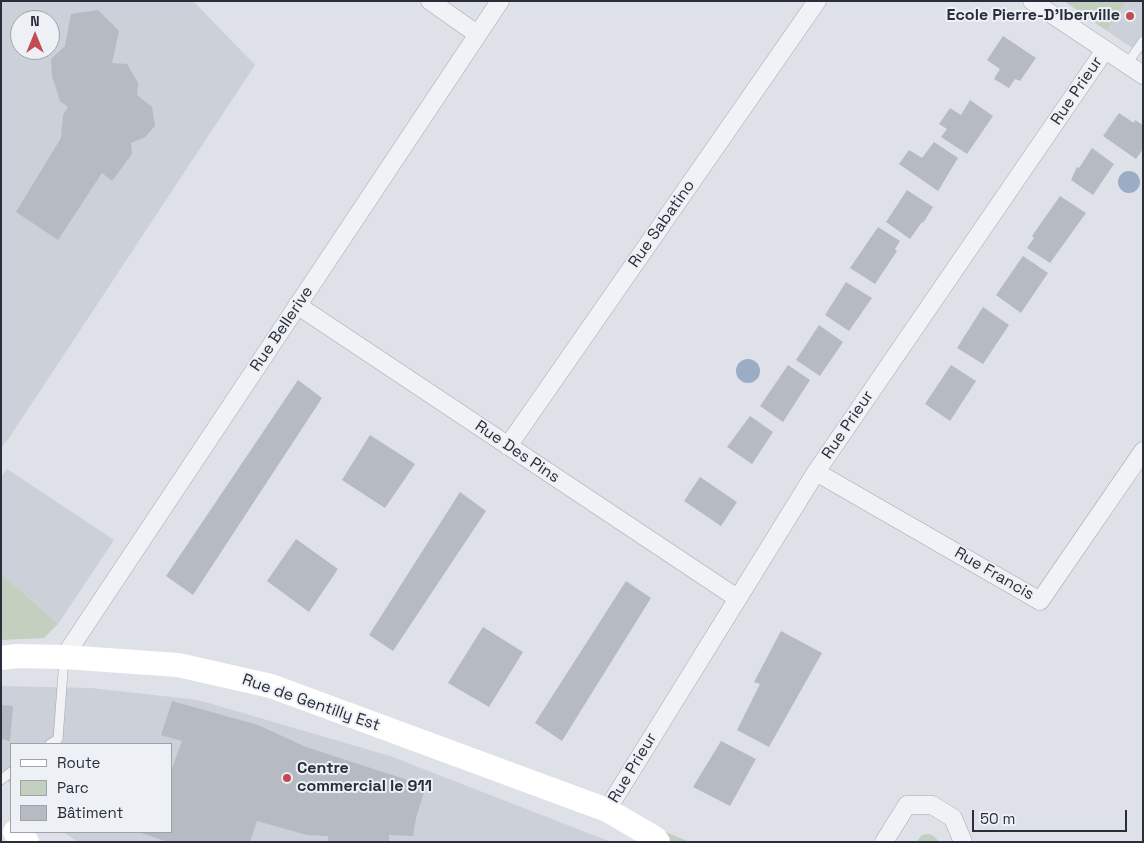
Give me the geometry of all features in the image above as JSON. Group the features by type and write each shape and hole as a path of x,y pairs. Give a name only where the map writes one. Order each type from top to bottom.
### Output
{"street":[{"path":"430,1 477,34"},
{"name":"Rue Bellerive","path":"64,657 500,1"},
{"name":"Rue Sabatino","path":"508,446 816,1"},
{"path":"1032,1 1143,75"},
{"name":"Rue Prieur","path":"608,810 816,472 1105,50"},
{"name":"Rue Des Pins","path":"297,305 737,598"},
{"name":"Rue Francis","path":"816,472 1040,601 1143,451"},
{"name":"Rue de Gentilly Est","path":"1,658 17,656 64,657 178,665 271,686 608,810 655,838 658,842"},
{"path":"884,842 907,805 932,805 953,818 963,842"},
{"path":"16,833 27,842"}],"lane":[{"path":"1127,64 1143,42"},
{"path":"52,743 58,739 64,657"}],"shaded area":[{"path":"1,1 193,1 255,65 1,448"},
{"name":"Ecole Pierre-D'Iberville","path":"1127,1 1143,1 1143,55 1107,31"},
{"path":"7,469 114,540 58,624 1,573 1,477"},
{"path":"1,686 91,688 198,700 390,756 611,842 78,842 64,833 172,833 172,743 10,743 10,784 1,772"}],"green space":[{"path":"1064,1 1127,1 1107,31"},
{"path":"1,573 58,624 44,638 1,640"},
{"path":"646,824 690,842 663,842"},
{"path":"929,834 934,836 939,842 916,842 922,835"}],"water":[{"path":"1125,171 1133,171 1140,178 1140,186 1133,193 1125,193 1118,186 1118,178"},
{"path":"748,359 756,363 760,371 756,379 748,383 740,379 736,371 740,363"}],"building":[{"path":"98,10 119,31 112,63 127,64 138,83 137,95 152,107 155,126 145,137 131,143 132,154 112,181 102,173 58,240 16,212 61,138 63,115 68,107 60,101 52,76 51,60 60,60 60,51 65,46 71,14"},
{"path":"1003,36 1036,58 1020,81 1015,79 1009,88 994,79 1000,69 987,60"},
{"path":"970,100 993,116 967,154 941,137 947,129 939,124 950,108 961,115"},
{"path":"1119,113 1134,123 1135,120 1143,125 1143,149 1136,159 1103,136"},
{"path":"934,142 958,158 938,191 899,164 909,150 922,158"},
{"path":"1092,148 1114,164 1093,195 1071,180 1077,167 1079,168"},
{"path":"907,190 933,207 910,239 886,222"},
{"path":"1060,196 1086,213 1050,263 1027,248 1034,238 1032,236"},
{"path":"878,227 900,241 895,249 897,251 875,284 850,268"},
{"path":"1023,256 1048,273 1021,313 996,295"},
{"path":"846,282 872,298 849,331 825,315"},
{"path":"983,307 1009,325 983,364 957,348"},
{"path":"819,325 843,342 820,376 796,360"},
{"path":"788,365 810,380 783,422 760,406"},
{"path":"951,365 976,381 950,421 925,404"},
{"path":"298,380 322,398 193,595 166,576"},
{"path":"750,416 773,432 752,464 727,447"},
{"path":"370,435 415,464 385,508 342,480"},
{"path":"700,477 737,502 721,526 684,501"},
{"path":"460,492 486,511 393,651 369,635"},
{"path":"296,539 338,569 309,612 267,581"},
{"path":"626,581 651,598 562,741 535,723"},
{"path":"483,627 523,652 489,707 448,683"},
{"path":"781,631 822,653 769,747 737,730 760,684 754,682"},
{"name":"Centre commercial le 911","path":"172,701 258,725 306,747 426,786 416,818 413,836 389,835 389,842 328,842 328,836 307,835 257,821 250,842 168,842 141,833 172,833 172,768 182,741 161,735"},
{"path":"1,705 13,706 10,741 1,739"},
{"path":"721,741 756,759 730,806 693,787"}],"place":[{"name":"Ecole Pierre-D'Iberville","path":"1130,16"},
{"name":"Centre commercial le 911","path":"287,778"}]}
